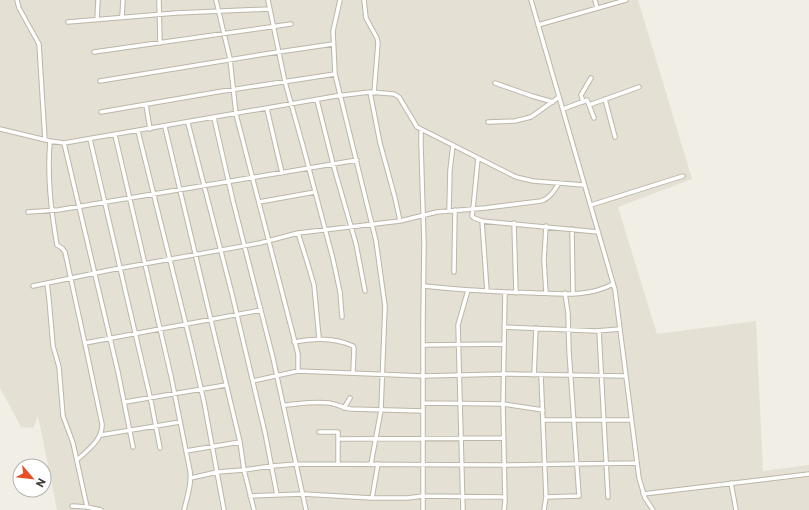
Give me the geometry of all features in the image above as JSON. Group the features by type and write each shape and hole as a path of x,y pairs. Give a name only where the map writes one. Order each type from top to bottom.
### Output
{"street":[{"path":"17,0 19,8 39,44 47,141 48,176 56,245 64,250 100,413 102,429 101,435 77,460"},
{"path":"97,19 98,0"},
{"path":"122,18 123,0"},
{"path":"159,0 160,43"},
{"path":"216,0 230,59 236,114 298,354 298,372"},
{"path":"268,0 285,82 319,204 340,292 342,317"},
{"path":"340,0 333,31 335,74 339,96 348,124 379,256 385,306 381,410 377,439 371,464"},
{"path":"364,0 366,18 377,38 378,43 372,92 380,143 400,221"},
{"path":"531,0 613,284 637,463 643,494 653,510"},
{"path":"595,0 597,8"},
{"path":"538,25 626,0"},
{"path":"68,22 160,14 269,9"},
{"path":"94,52 291,24"},
{"path":"100,81 230,59 334,44"},
{"path":"102,112 234,89 335,74"},
{"path":"583,102 581,95 590,78"},
{"path":"495,82 553,102"},
{"path":"589,105 639,87"},
{"path":"0,129 47,141 64,143 165,127 339,96 372,92 394,94 399,97 417,127 516,177 526,180 584,184"},
{"path":"488,122 514,121 531,117 559,97"},
{"path":"605,99 615,137"},
{"path":"317,100 333,164 356,244 365,291"},
{"path":"563,109 587,100 594,118"},
{"path":"146,105 150,129"},
{"path":"267,109 282,173"},
{"path":"214,118 284,405 306,510"},
{"path":"188,123 222,250 253,381 277,495"},
{"path":"165,127 240,442 244,470 254,510"},
{"path":"422,129 421,145 424,216 422,403 423,510"},
{"path":"138,131 200,389 224,510"},
{"path":"115,135 146,264 191,478 184,510"},
{"path":"90,139 150,398 160,448"},
{"path":"64,143 131,430 133,447"},
{"path":"449,210 450,170 453,145"},
{"path":"478,158 472,216 474,218 482,221 598,232"},
{"path":"28,212 51,211 79,207 356,160"},
{"path":"590,205 683,176"},
{"path":"33,286 95,273 244,246 298,234 400,221 449,210 473,209 541,201 547,199 559,183"},
{"path":"259,202 315,192"},
{"path":"454,272 455,210"},
{"path":"482,221 487,291"},
{"path":"514,223 516,293"},
{"path":"546,226 544,260 546,293"},
{"path":"572,229 573,293"},
{"path":"298,234 314,285 320,338"},
{"path":"47,283 53,346 59,367 63,416 73,443 87,507"},
{"path":"424,286 516,293 565,294 599,290 613,284"},
{"path":"463,510 458,325 468,290"},
{"path":"504,510 503,404 505,292"},
{"path":"546,497 579,496 568,313 565,294"},
{"path":"85,343 261,310"},
{"path":"504,327 599,331 620,329"},
{"path":"534,375 536,328"},
{"path":"599,331 608,497"},
{"path":"294,342 320,338 353,346 353,373"},
{"path":"423,345 504,344"},
{"path":"253,381 298,372 423,376 504,374 626,376"},
{"path":"541,375 546,464 546,497 544,510"},
{"path":"124,402 226,385"},
{"path":"344,408 350,398"},
{"path":"284,405 322,402 332,403 344,408 422,412"},
{"path":"422,403 503,404 543,410"},
{"path":"544,420 631,420"},
{"path":"101,435 180,422"},
{"path":"319,432 338,432 338,464"},
{"path":"338,439 504,438"},
{"path":"186,451 240,442"},
{"path":"191,478 217,472 297,464 504,465 637,463"},
{"path":"372,498 378,464"},
{"path":"643,494 809,474"},
{"path":"731,483 736,510"},
{"path":"250,496 303,494 372,498 407,498 423,496 505,498"},
{"path":"72,506 101,510"}],"shaded area":[{"path":"0,0 638,0 692,179 618,207 657,334 756,321 763,471 809,465 809,510 57,510 52,485 52,458 46,458 38,416 33,428 21,427 0,388"}]}
